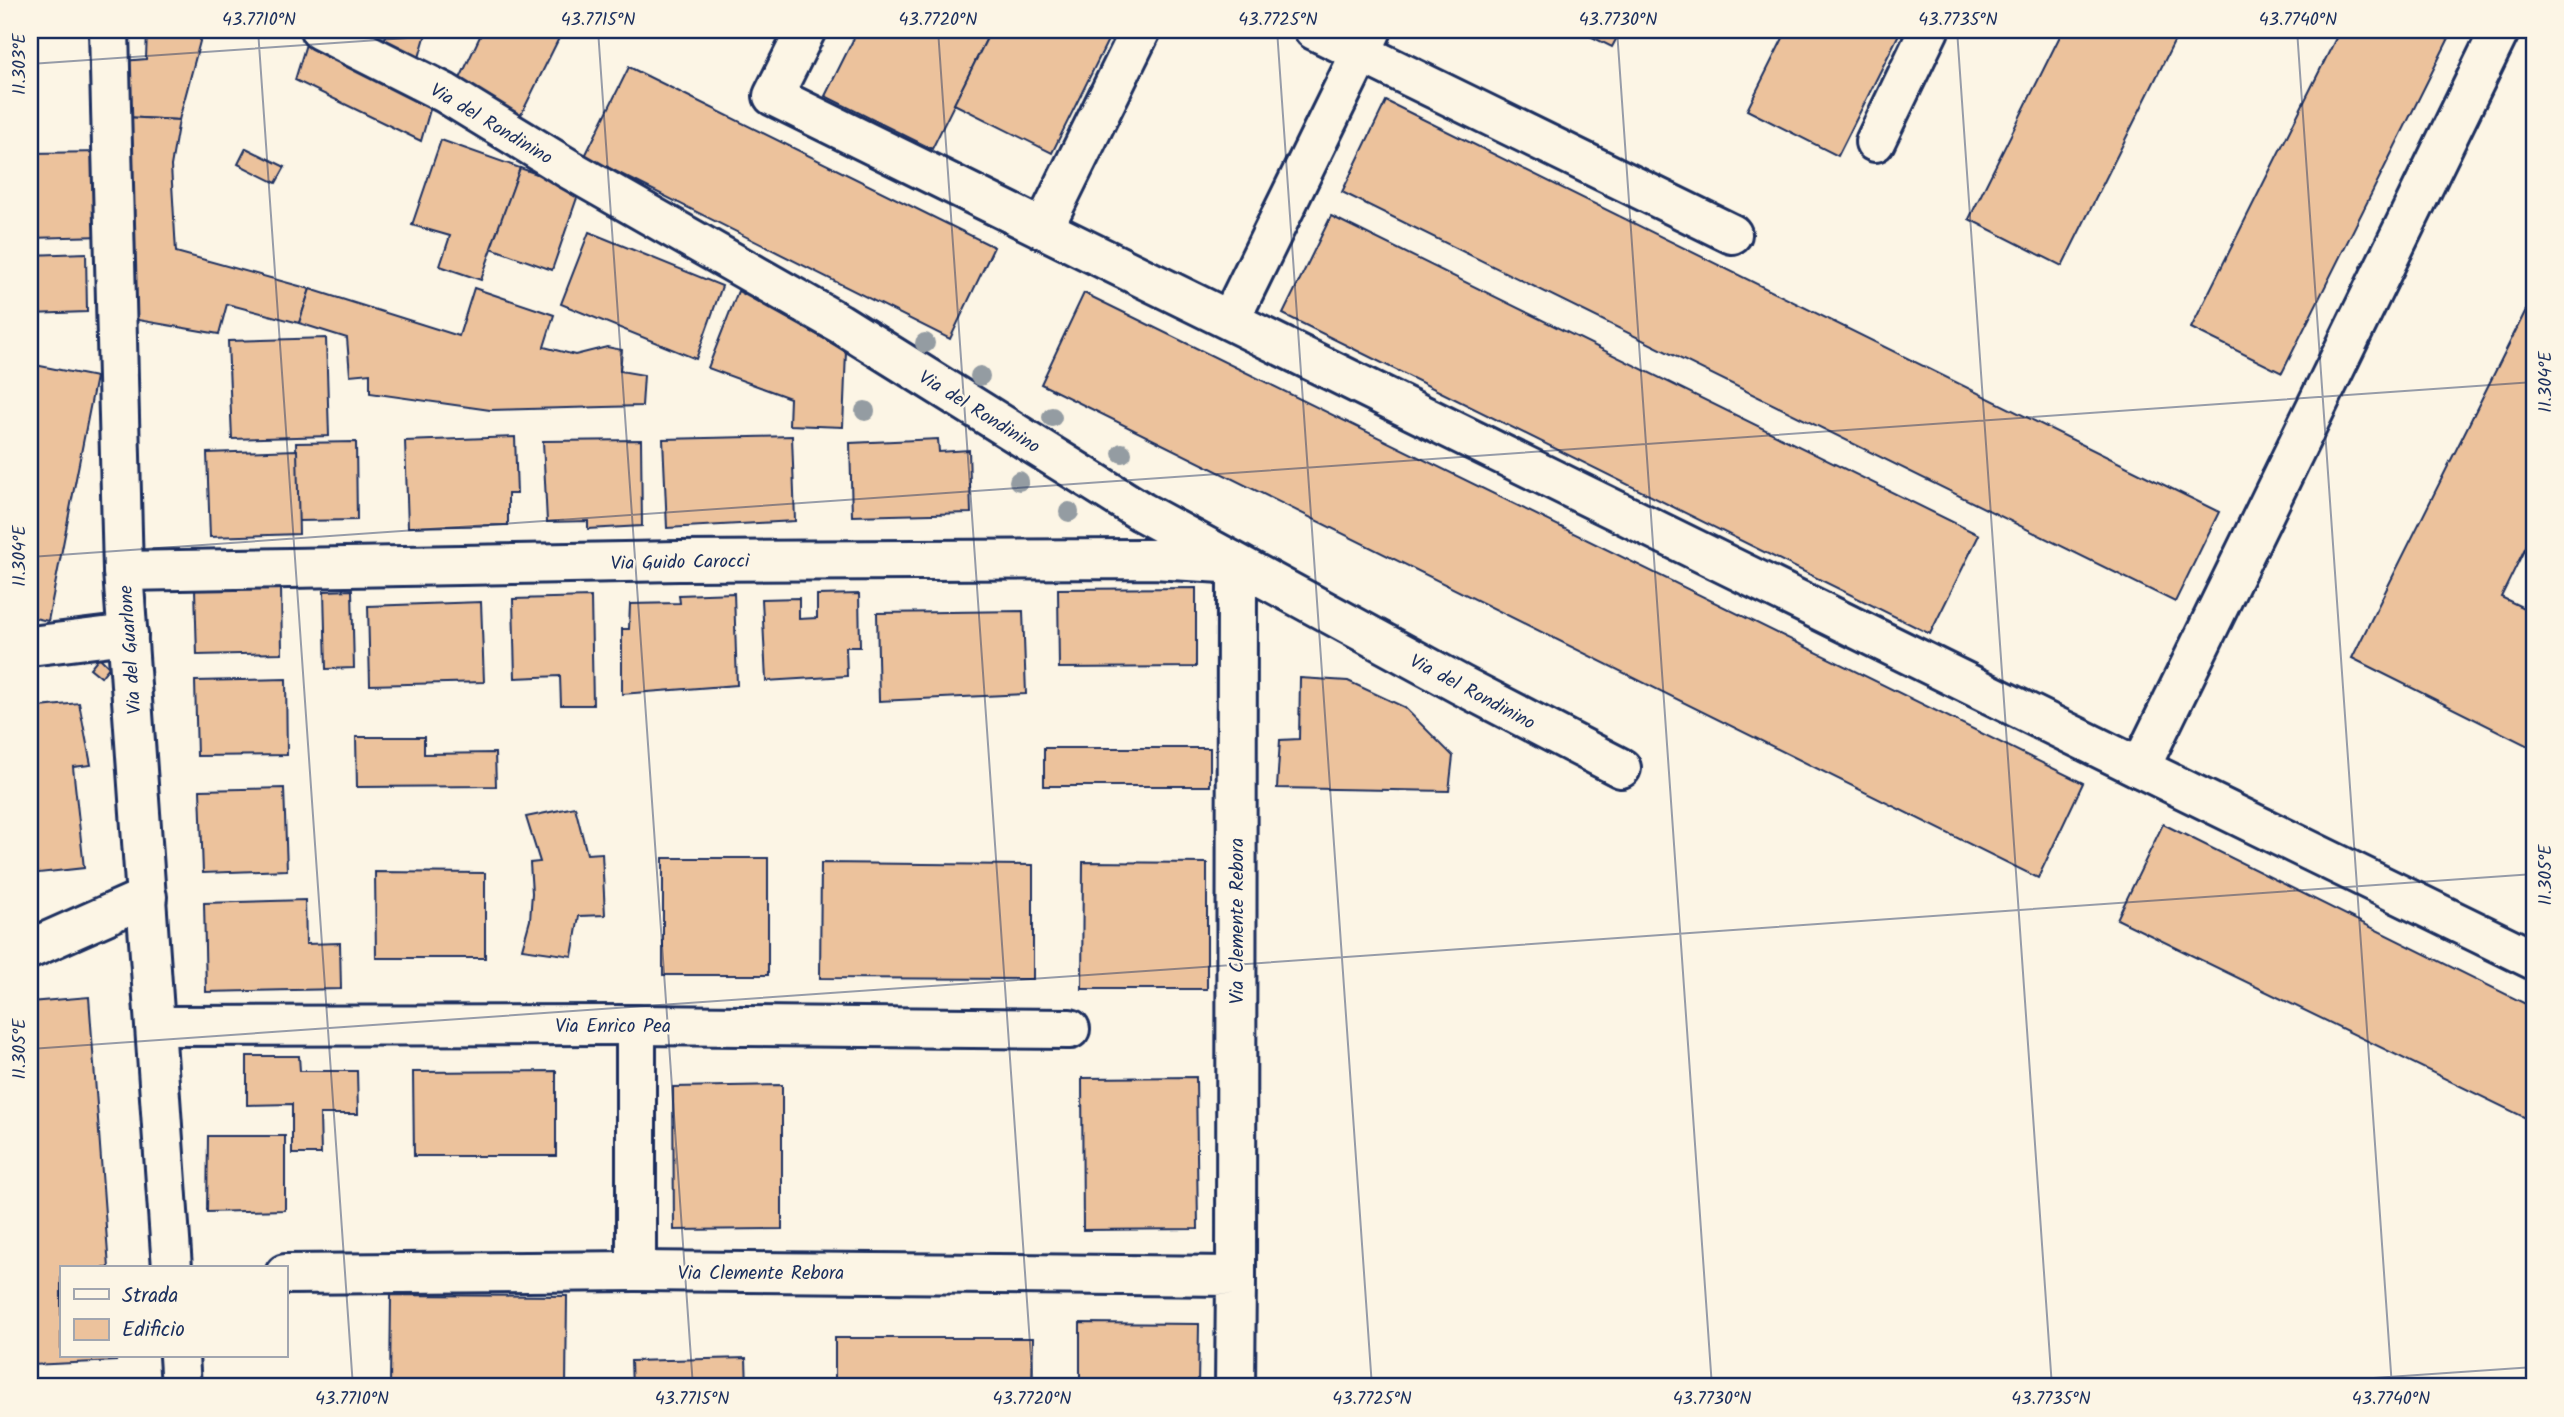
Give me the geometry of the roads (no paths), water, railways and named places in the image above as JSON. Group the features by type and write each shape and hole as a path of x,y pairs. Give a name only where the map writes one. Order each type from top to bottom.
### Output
{"street":[{"name":"Via del Guarlone","path":"109,30 123,571 172,1266"},
{"path":"806,30 773,96 2534,960"},
{"path":"1043,229 1141,30"},
{"path":"1314,30 1366,41 1732,234"},
{"path":"1875,142 1929,30"},
{"path":"2140,768 2500,30"},
{"name":"Via del Rondinino","path":"339,34 839,323 1142,512 1621,768"},
{"path":"1230,320 1366,41"},
{"name":"Via Guido Carocci","path":"123,571 693,561 1153,559 1237,565"},
{"name":"Via Clemente Rebora","path":"1235,1387 1237,565"},
{"path":"30,646 128,634"},
{"path":"30,949 147,897"},
{"path":"636,1025 636,1271"},
{"name":"Via Enrico Pea","path":"156,1026 636,1025 1070,1029"},
{"name":"Via Clemente Rebora","path":"287,1274 636,1271 1236,1276"},
{"path":"179,1358 181,1387"}]}
